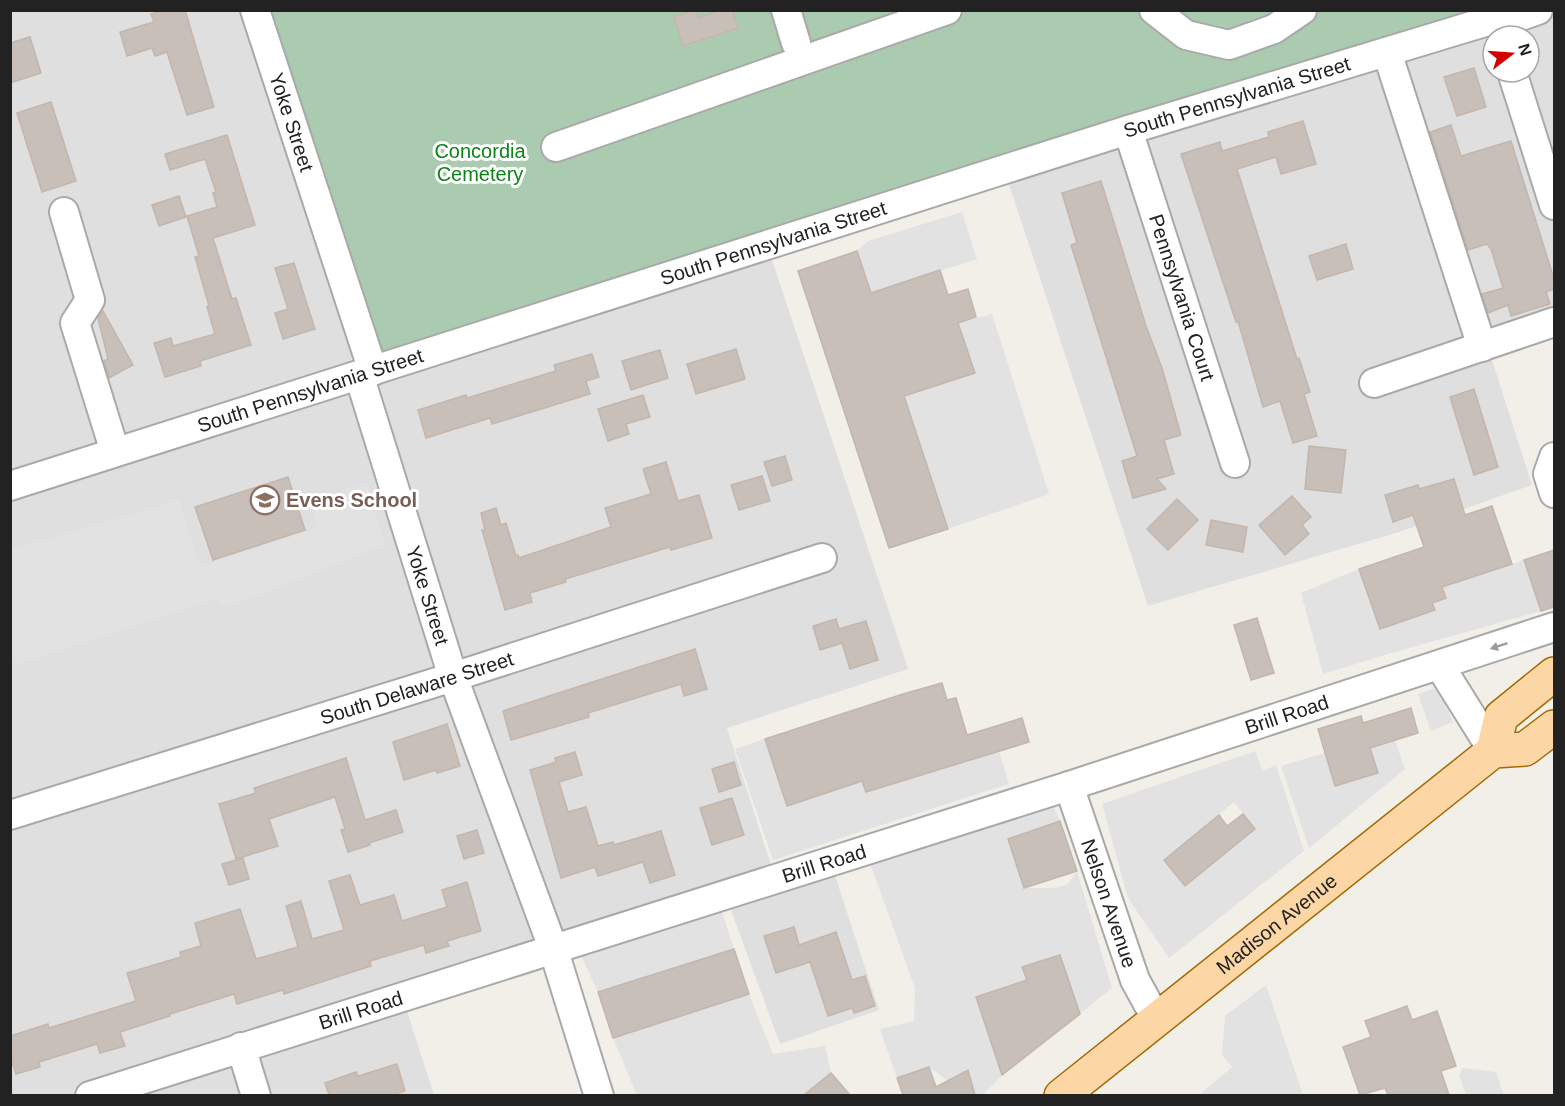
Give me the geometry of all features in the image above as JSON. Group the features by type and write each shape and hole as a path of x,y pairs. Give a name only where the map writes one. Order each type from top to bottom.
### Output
{"main road":[{"path":"1553,732 1526,749 1493,751 1501,717 1554,674"},
{"name":"Madison Avenue","path":"1061,1095 1493,751"}],"street":[{"name":"Yoke Street","path":"255,10 366,373 453,677 553,948 599,1095"},
{"path":"786,10 796,44"},
{"path":"556,147 947,10"},
{"path":"1154,10 1186,35 1229,45 1274,29 1302,10"},
{"name":"South Pennsylvania Street","path":"10,486 1128,130 1387,52 1538,10"},
{"path":"796,44 825,53"},
{"path":"780,68 796,44"},
{"path":"1387,52 1482,347"},
{"path":"1517,84 1546,152 1554,205"},
{"name":"Pennsylvania Court","path":"1128,130 1235,463"},
{"path":"64,212 90,300 75,323 115,452"},
{"path":"1374,383 1554,322"},
{"path":"1554,457 1548,474 1554,493"},
{"name":"South Delaware Street","path":"10,815 453,677 822,558"},
{"name":"Brill Road","path":"90,1095 1069,786 1554,627"},
{"path":"1440,666 1493,751"},
{"name":"Nelson Avenue","path":"1069,786 1135,980 1157,1020"},
{"path":"241,1047 256,1095"}],"shaded area":[{"path":"10,11 241,11 348,336 356,387 770,254 908,669 727,728 771,865 826,848 879,1010 780,1044 728,902 406,1008 434,1095 11,1095"},
{"path":"1506,11 1554,11 1554,163 1529,84 1541,84 1541,24 1510,24"},
{"path":"1481,32 1481,84 1513,84 1554,207 1554,339 1492,360 1532,485 1399,532 1148,606 1008,181"},
{"path":"962,212 977,259 871,293 857,251 868,241"},
{"path":"992,314 1049,494 948,529 904,396 974,373 958,323"},
{"path":"367,483 385,545 226,608 218,599 16,665 10,648 11,549 179,500 196,556 201,564 207,565 317,528 311,506 314,501"},
{"path":"1524,560 1541,611 1323,674 1301,593 1359,569 1380,629 1434,610 1432,603 1446,598 1442,587"},
{"path":"1438,687 1453,722 1431,731 1418,694"},
{"path":"1392,732 1405,769 1309,848 1281,766 1325,753 1335,785 1378,773 1368,740"},
{"path":"765,739 787,805 862,781 999,751 1009,784 773,860 735,749"},
{"path":"1255,751 1263,771 1276,765 1304,851 1169,958 1128,898 1102,804","holes":["1234,802 1255,829 1185,886 1164,860"]},
{"path":"1052,803 1060,821 1008,839 1025,888 1056,888 1068,884 1077,871 1112,988 1080,1014 1060,955 1022,967 1027,981 976,997 1002,1075 983,1095 975,1095 968,1071 948,1081 929,1067 897,1078 880,1029 914,1021 915,988 870,863"},
{"path":"721,909 734,949 598,992 581,956"},
{"path":"1266,985 1303,1095 1199,1095 1232,1067 1222,1055 1225,1016"},
{"path":"749,994 773,1054 825,1046 831,1073 804,1095 637,1095 613,1038"},
{"path":"1463,1068 1496,1072 1504,1095 1466,1095 1459,1075"}],"green space":[{"name":"Concordia Cemetery","path":"1483,10 1483,12 381,352 270,11"}],"building":[{"path":"164,10 185,10 214,107 187,115 167,52 155,56 152,48 127,56 120,32 154,22 151,14"},
{"path":"696,10 698,18 722,10 732,10 738,28 683,46 674,17"},
{"path":"30,37 41,73 10,83 10,43"},
{"path":"1474,68 1486,107 1457,116 1444,77"},
{"path":"51,102 76,181 42,192 17,113"},
{"path":"1303,121 1316,164 1281,174 1276,157 1237,169 1297,359 1299,358 1310,392 1304,394 1317,436 1293,443 1280,401 1263,407 1238,321 1236,322 1181,154 1220,142 1222,151 1269,137 1268,132"},
{"path":"1451,125 1461,156 1511,141 1554,279 1554,289 1546,292 1550,304 1511,316 1508,305 1488,313 1482,294 1503,288 1491,249 1487,244 1468,250 1430,132"},
{"path":"227,135 255,225 213,238 232,299 236,298 251,345 200,361 201,366 165,377 154,343 171,338 173,346 215,334 195,257 199,256 187,216 217,207 213,193 216,192 205,159 170,170 165,154"},
{"path":"1101,181 1146,326 1162,368 1181,435 1164,440 1174,474 1157,479 1166,489 1133,498 1122,461 1137,456 1071,245 1077,243 1062,193"},
{"path":"179,196 186,217 159,226 152,205"},
{"path":"1346,244 1353,269 1317,280 1309,256"},
{"path":"857,251 871,293 940,270 948,295 968,289 976,317 958,323 975,373 904,396 948,529 889,548 798,271"},
{"path":"294,263 315,329 283,339 275,313 288,309 275,268"},
{"path":"103,311 133,365 109,378 104,361 108,359 98,318"},
{"path":"736,349 745,379 696,394 687,364"},
{"path":"660,350 668,378 631,390 622,361"},
{"path":"592,354 599,377 586,381 590,394 492,424 490,418 426,438 418,410 556,371 554,365"},
{"path":"1474,389 1498,467 1474,475 1450,397"},
{"path":"643,395 650,417 626,424 629,434 608,441 598,409"},
{"path":"1309,446 1346,450 1341,493 1305,489"},
{"path":"785,456 792,480 772,486 764,462"},
{"path":"666,462 678,501 699,495 712,538 671,550 670,547 565,579 566,582 530,593 532,602 505,610 482,530 485,530 481,513 496,508 501,525 506,523 516,556 518,555 519,558 611,527 605,508 651,494 643,469"},
{"path":"762,476 770,501 739,510 731,485"},
{"path":"288,477 305,530 213,560 195,507"},
{"path":"1454,479 1465,515 1492,506 1512,564 1442,587 1446,598 1432,603 1435,610 1380,629 1359,569 1424,547 1413,515 1393,522 1385,495 1418,485 1419,489"},
{"path":"1292,496 1311,517 1302,525 1309,534 1285,555 1259,525"},
{"path":"1177,499 1198,520 1168,550 1147,529"},
{"path":"1211,520 1247,527 1243,552 1206,545"},
{"path":"1554,550 1554,607 1541,611 1524,560"},
{"path":"1257,618 1274,673 1251,680 1234,625"},
{"path":"836,619 839,629 866,621 878,660 850,669 842,643 820,650 813,626"},
{"path":"695,649 707,689 684,696 681,684 588,713 589,717 511,740 503,711"},
{"path":"942,683 947,700 956,698 967,735 1022,718 1029,742 866,792 862,781 787,806 765,739"},
{"path":"1411,708 1418,733 1370,748 1378,773 1335,786 1318,729 1361,716 1363,723"},
{"path":"447,724 460,766 437,773 436,770 404,780 393,742"},
{"path":"575,752 582,775 559,782 568,812 586,807 598,846 613,842 614,845 661,831 675,875 650,883 643,862 598,876 595,867 561,878 530,770 556,762 555,758"},
{"path":"346,758 365,820 396,810 403,832 348,852 341,830 345,829 335,797 269,819 278,846 236,859 219,804 256,793 254,788"},
{"path":"734,762 741,785 719,792 712,769"},
{"path":"732,798 744,835 712,845 700,808"},
{"path":"1243,814 1255,829 1185,886 1164,860 1219,815 1227,826"},
{"path":"1060,821 1077,871 1024,888 1008,839"},
{"path":"477,830 484,853 464,859 457,836"},
{"path":"243,858 249,879 229,885 222,864"},
{"path":"350,875 360,905 394,895 402,921 447,907 442,890 467,882 481,931 447,941 449,946 426,953 424,945 370,961 371,966 284,994 283,990 237,1004 234,994 120,1032 125,1046 100,1053 97,1044 39,1062 40,1067 16,1074 10,1056 10,1036 48,1024 49,1028 136,1001 127,973 181,957 180,952 201,946 195,923 240,909 256,959 298,947 286,906 301,901 312,939 344,930 329,881"},
{"path":"794,927 799,945 836,932 852,980 865,976 875,1006 854,1013 852,1008 828,1016 810,962 776,973 764,936"},
{"path":"734,949 749,994 613,1038 598,992"},
{"path":"1060,955 1080,1014 1002,1075 976,997 1027,980 1022,967"},
{"path":"1407,1006 1412,1020 1437,1011 1456,1066 1441,1071 1449,1095 1388,1095 1385,1088 1360,1095 1343,1047 1371,1037 1365,1021"},
{"path":"397,1064 405,1091 392,1095 329,1095 325,1083 356,1072 358,1076"},
{"path":"929,1067 936,1087 968,1070 975,1095 903,1095 897,1078"},
{"path":"831,1073 850,1095 804,1095"}],"place":[{"name":"Evens School","path":"265,500"}]}
